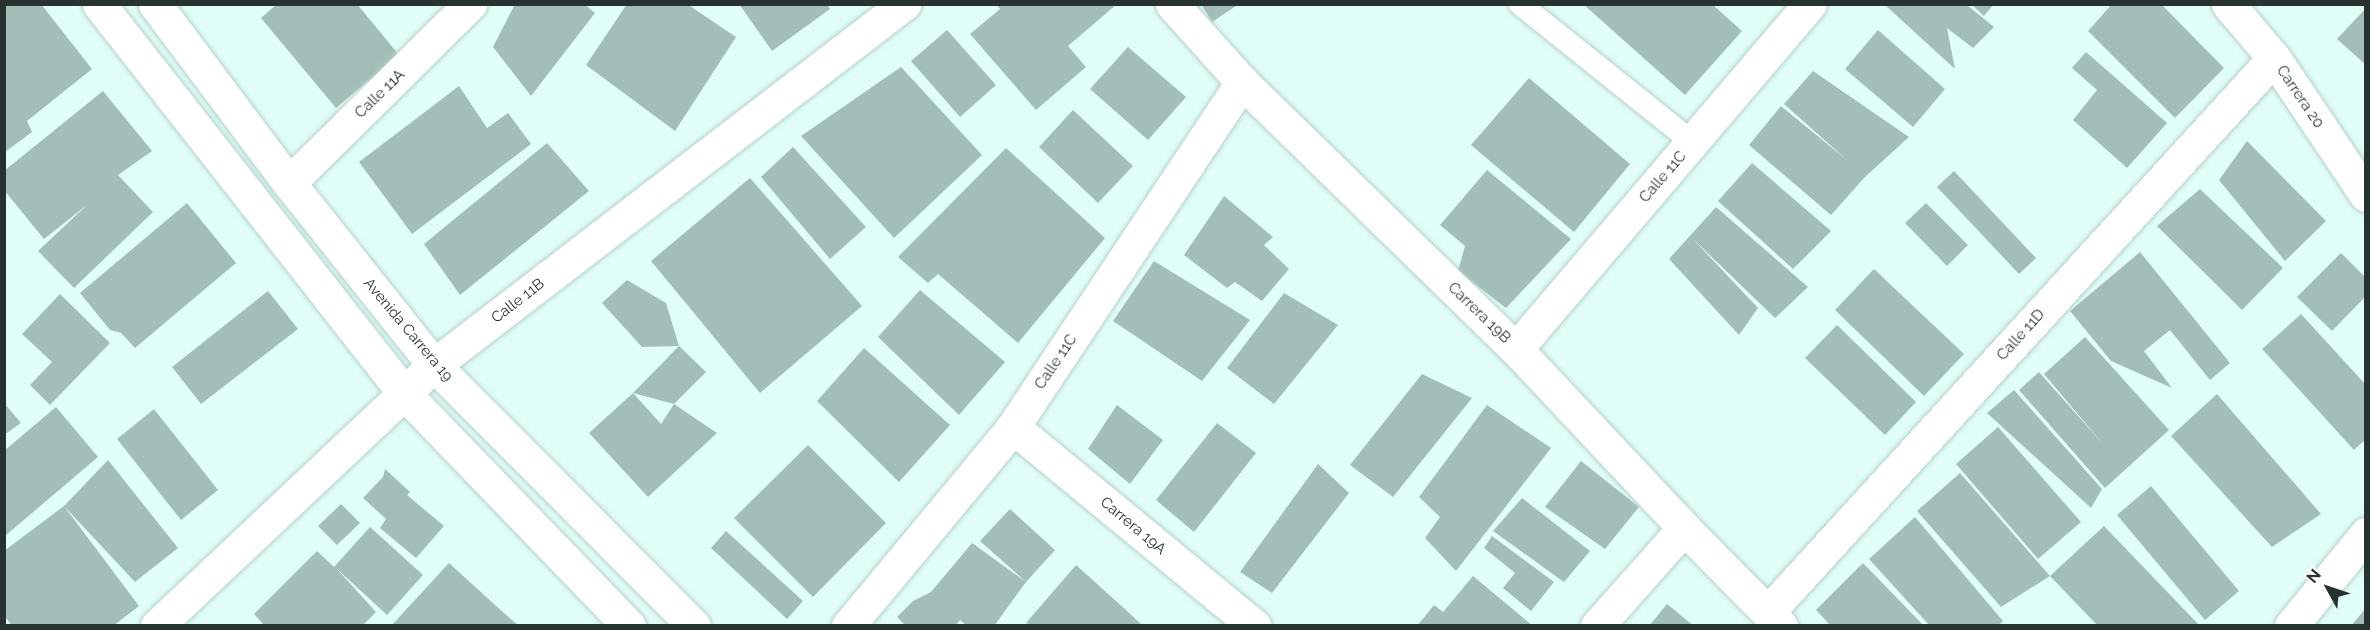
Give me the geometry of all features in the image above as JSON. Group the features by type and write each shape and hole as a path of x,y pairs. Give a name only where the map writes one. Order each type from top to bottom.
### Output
{"street":[{"path":"99,4 404,393 629,626"},
{"name":"Avenida Carrera 19","path":"155,4 289,183 434,365 694,626"},
{"name":"Calle 11A","path":"289,183 470,4"},
{"name":"Calle 11B","path":"157,626 434,365 904,4"},
{"name":"Carrera 19B","path":"1172,4 1242,82 1516,349 1684,528 1774,619"},
{"name":"Calle 11C","path":"1516,349 1810,4"},
{"name":"Carrera 20","path":"2228,4 2274,58 2366,195"},
{"name":"Calle 11D","path":"1774,619 2274,58"},
{"name":"Calle 11C","path":"848,626 1013,426 1242,82"},
{"name":"Carrera 19A","path":"1013,426 1254,626"},
{"path":"1597,626 1684,528"},
{"path":"2291,626 2366,534"}],"lane":[{"path":"1520,4 1692,142"}],"building":[{"path":"5,4 41,4 92,69 27,121 32,132 5,152"},
{"path":"277,4 357,4 399,55 336,108 261,18"},
{"path":"515,4 584,4 595,13 531,96 493,47"},
{"path":"627,4 687,4 736,37 675,131 586,65"},
{"path":"739,4 827,4 830,9 772,51"},
{"path":"996,4 1117,4 1068,46 1086,67 1036,110 970,34 1000,9"},
{"path":"1201,4 1239,4 1212,22"},
{"path":"1583,4 1712,4 1742,31 1685,95"},
{"path":"1971,4 1994,4 1984,16"},
{"path":"2112,4 2161,4 2224,68 2175,118 2088,31"},
{"path":"1885,5 1967,5 1994,27 1973,48 1947,28 1955,69"},
{"path":"2366,8 2366,65 2337,39"},
{"path":"947,30 996,85 960,117 911,61"},
{"path":"1878,30 1945,89 1913,127 1845,69"},
{"path":"1128,47 1186,97 1148,140 1090,89"},
{"path":"2086,52 2167,123 2127,168 2073,120 2097,90 2072,68"},
{"path":"901,67 982,155 894,238 801,136"},
{"path":"1813,71 1909,137 1865,177 1831,215 1749,145 1781,106 1848,161 1784,104"},
{"path":"1529,78 1630,164 1574,232 1471,145"},
{"path":"459,86 487,128 508,113 531,144 412,234 359,162"},
{"path":"103,91 152,151 118,175 153,212 74,288 38,251 87,205 44,239 4,190 4,171"},
{"path":"1073,110 1133,166 1098,203 1039,147"},
{"path":"2247,141 2326,221 2285,261 2219,180"},
{"path":"547,143 589,191 460,295 424,244"},
{"path":"793,147 866,227 830,259 761,177"},
{"path":"1006,148 1105,238 1018,343 938,274 928,283 898,257"},
{"path":"1752,163 1831,231 1793,269 1718,201"},
{"path":"1487,170 1571,239 1506,308 1458,271 1465,246 1440,225"},
{"path":"1954,171 2036,258 2019,274 1937,187"},
{"path":"750,178 862,306 760,393 651,261"},
{"path":"2200,189 2283,268 2242,310 2157,226"},
{"path":"1224,196 1273,237 1264,245 1289,269 1262,301 1235,282 1227,288 1184,255"},
{"path":"187,203 236,263 135,348 121,333 110,330 80,293"},
{"path":"1926,203 1968,245 1947,266 1905,223"},
{"path":"1716,207 1808,287 1775,318 1692,238 1758,308 1739,335 1669,259"},
{"path":"2140,252 2230,363 2210,380 2170,330 2144,351 2172,388 2111,361 2070,311"},
{"path":"2341,253 2366,278 2366,296 2332,331 2297,297"},
{"path":"1154,261 1250,320 1202,381 1113,321"},
{"path":"1874,269 1964,354 1924,396 1835,310"},
{"path":"627,280 666,303 679,346 642,347 602,303"},
{"path":"920,290 1005,362 959,415 878,337"},
{"path":"268,291 298,329 201,404 172,367"},
{"path":"1284,293 1338,325 1274,404 1227,368"},
{"path":"60,294 110,343 50,405 30,385 52,362 22,334"},
{"path":"2301,314 2366,385 2366,439 2354,450 2262,349"},
{"path":"1837,325 1916,402 1885,435 1805,358"},
{"path":"2085,337 2169,430 2105,488 2019,390 2039,372 2103,444 2044,374"},
{"path":"679,346 706,372 674,404 633,393"},
{"path":"864,348 950,425 899,482 817,401"},
{"path":"1422,374 1472,398 1393,497 1350,465"},
{"path":"2014,390 2102,489 2091,508 1987,413"},
{"path":"633,393 661,424 674,404 717,433 648,497 589,433"},
{"path":"2217,394 2321,514 2272,547 2171,436"},
{"path":"4,403 21,423 4,435"},
{"path":"1117,405 1163,440 1130,484 1088,449"},
{"path":"1487,405 1551,448 1456,571 1425,538 1440,517 1419,497"},
{"path":"56,407 98,457 5,536 5,450"},
{"path":"154,409 218,490 181,520 117,439"},
{"path":"1217,423 1256,453 1194,532 1156,500"},
{"path":"1998,427 2081,522 2038,559 1956,464"},
{"path":"808,445 886,523 813,597 734,518"},
{"path":"108,460 178,548 135,582 64,506"},
{"path":"1581,461 1639,507 1605,549 1545,507"},
{"path":"1318,464 1349,493 1272,593 1240,572"},
{"path":"385,469 410,492 407,495 444,526 416,558 380,528 386,519 363,498 383,477"},
{"path":"1960,473 2050,576 2001,607 1917,511"},
{"path":"2151,486 2239,591 2205,620 2117,515"},
{"path":"1522,498 1590,551 1564,582 1493,531"},
{"path":"341,504 360,523 337,545 318,526"},
{"path":"64,506 139,606 113,626 12,626 4,615 4,551"},
{"path":"1010,509 1055,550 1026,582 980,541"},
{"path":"1915,517 2003,621 1998,626 1930,626 1869,559"},
{"path":"2104,526 2200,626 2098,626 2050,576"},
{"path":"370,527 423,575 387,615 336,568 376,612 362,626 265,626 254,614 317,551 334,567"},
{"path":"726,531 803,601 787,619 711,548"},
{"path":"1492,536 1554,582 1531,611 1503,588 1515,573 1484,548"},
{"path":"972,543 1026,582 994,626 967,626 960,620 955,626 906,626 897,617 913,601 931,592"},
{"path":"449,563 495,605 519,626 391,626"},
{"path":"1863,563 1924,626 1831,626 1816,610"},
{"path":"1076,565 1143,626 1035,626 1026,623"},
{"path":"1473,576 1533,626 1417,626 1434,605 1443,612"},
{"path":"1667,604 1694,626 1649,626"},
{"path":"2366,608 2366,626 2351,626"}]}
